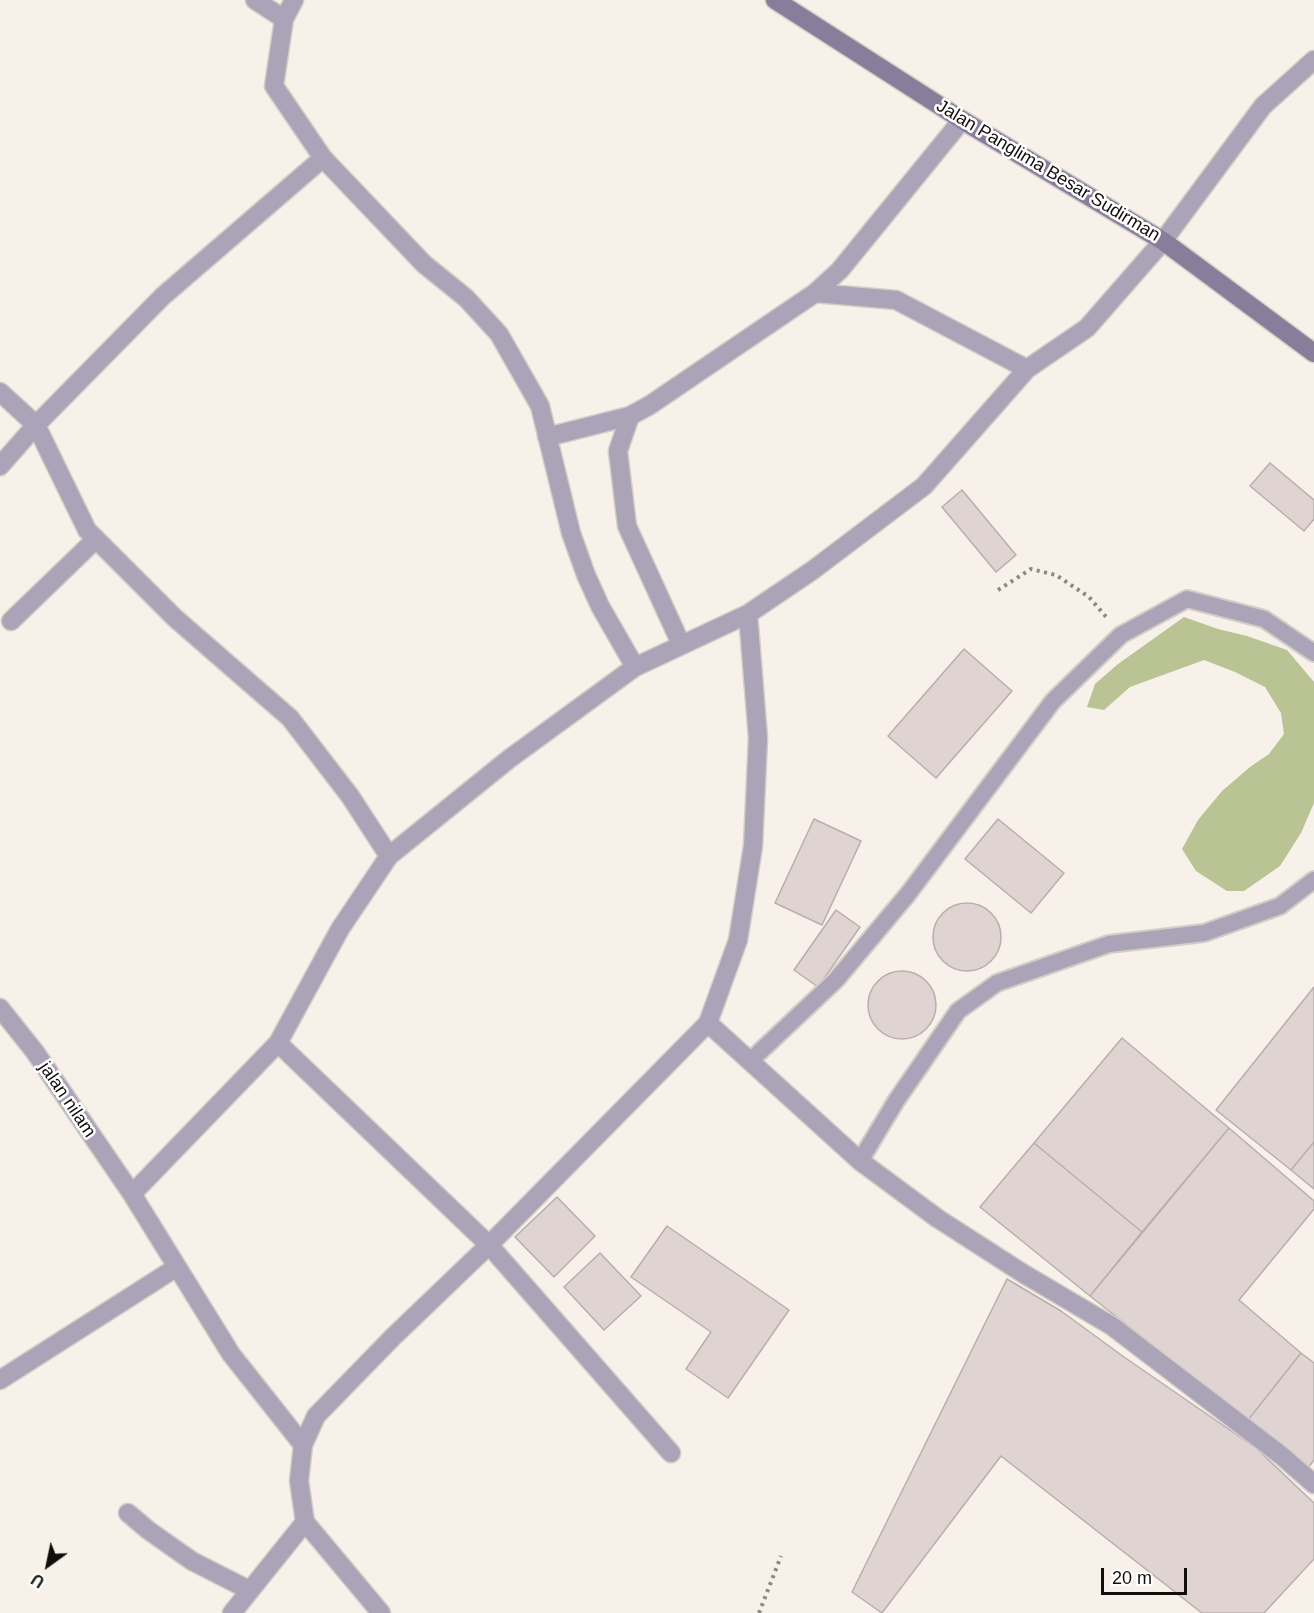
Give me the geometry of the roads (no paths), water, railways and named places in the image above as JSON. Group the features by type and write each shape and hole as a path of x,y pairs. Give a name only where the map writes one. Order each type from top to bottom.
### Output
{"main road":[{"name":"Jalan Panglima Besar Sudirman","path":"775,0 962,120 1163,241 1314,353"}],"street":[{"path":"255,0 284,19"},
{"path":"294,0 284,19 274,86 323,158 424,264 466,298 498,334 540,406 571,533 586,575 600,606 635,667"},
{"path":"132,1194 278,1043 340,929 389,856 509,759 635,667 748,614 813,570 924,486 1027,369 1087,328 1163,241 1263,106 1314,60"},
{"path":"547,436 630,416 815,293 840,270 962,120"},
{"path":"0,466 36,425 163,296 323,158"},
{"path":"815,293 896,300 1027,369"},
{"path":"0,392 36,425 87,530 175,618 290,718 350,796 389,856"},
{"path":"630,416 618,451 627,526 681,644"},
{"path":"11,621 96,539"},
{"path":"381,1613 305,1521 299,1481 303,1445 316,1416 708,1023 738,940 753,846 758,738 748,614"},
{"name":"jalan nilam","path":"0,1008 35,1052 132,1194 231,1354 303,1445"},
{"path":"708,1023 860,1161 937,1218 1024,1274 1112,1326 1282,1456 1314,1484"},
{"path":"278,1043 489,1245 671,1453"},
{"path":"0,1380 177,1267"},
{"path":"128,1513 192,1561 249,1590"},
{"path":"232,1613 305,1521"}],"lane":[{"path":"750,1061 836,980 909,894 1053,701 1121,635 1187,599 1264,619 1314,653"},
{"path":"860,1161 896,1101 958,1011 997,983 1109,944 1204,933 1280,906 1314,880"}]}
